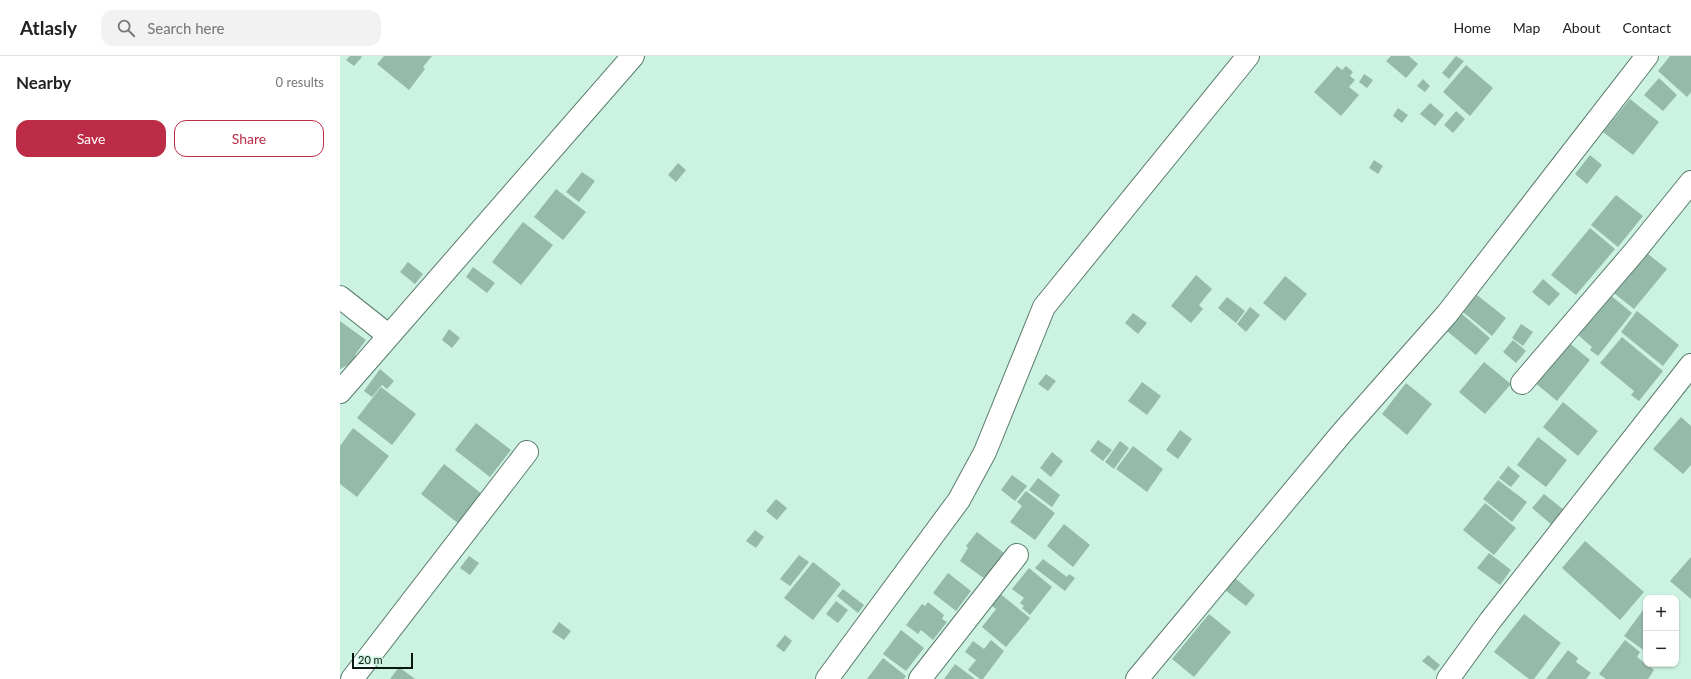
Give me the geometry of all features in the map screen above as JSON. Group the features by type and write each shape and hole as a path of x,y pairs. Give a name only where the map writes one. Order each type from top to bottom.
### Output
{"street":[{"path":"340,392 388,335 633,56"},
{"path":"827,679 959,500 985,452 1044,308 1248,56"},
{"path":"1137,679 1341,434 1448,314 1647,56"},
{"path":"1522,383 1636,250 1691,182"},
{"path":"340,296 388,335"},
{"path":"1448,679 1490,621 1691,365"},
{"path":"352,679 527,452"},
{"path":"920,679 1017,555"}],"building":[{"path":"350,56 362,57 354,66 346,60"},
{"path":"384,56 432,56 423,67 425,69 409,90 377,64"},
{"path":"1391,56 1409,56 1418,64 1406,78 1386,61"},
{"path":"1456,56 1464,61 1449,79 1442,73"},
{"path":"1670,56 1691,56 1691,92 1687,97 1658,71"},
{"path":"1466,65 1493,88 1470,116 1443,92"},
{"path":"1337,66 1342,70 1346,66 1353,72 1350,76 1355,80 1349,87 1359,95 1341,116 1314,92"},
{"path":"1364,74 1373,80 1367,88 1359,82"},
{"path":"1659,78 1677,95 1663,111 1644,95"},
{"path":"1423,79 1430,86 1425,92 1417,86"},
{"path":"1630,99 1659,122 1633,155 1603,132"},
{"path":"1430,103 1444,115 1435,126 1420,114"},
{"path":"1398,108 1408,115 1402,123 1393,116"},
{"path":"1456,111 1465,119 1453,133 1444,125"},
{"path":"1590,155 1602,165 1587,184 1575,174"},
{"path":"1374,160 1383,166 1378,174 1369,168"},
{"path":"678,163 686,170 676,182 668,175"},
{"path":"582,172 595,181 579,202 566,192"},
{"path":"556,189 586,212 563,240 534,217"},
{"path":"1616,195 1643,216 1618,247 1591,225"},
{"path":"523,222 553,245 521,285 492,262"},
{"path":"1590,228 1615,249 1576,295 1551,275"},
{"path":"1643,250 1667,269 1634,309 1610,290"},
{"path":"408,262 423,274 415,284 400,272"},
{"path":"473,267 495,283 487,293 466,277"},
{"path":"1196,275 1212,289 1199,305 1203,309 1191,323 1171,306"},
{"path":"1285,276 1307,294 1285,321 1263,303"},
{"path":"1543,279 1560,294 1549,306 1532,292"},
{"path":"1609,294 1632,313 1598,356 1590,350 1592,347 1577,334"},
{"path":"1477,295 1506,318 1492,336 1463,312"},
{"path":"1227,297 1245,311 1236,323 1218,308"},
{"path":"1250,307 1260,315 1246,332 1237,324"},
{"path":"1637,311 1679,345 1663,366 1621,332"},
{"path":"1133,313 1147,323 1138,334 1125,323"},
{"path":"1462,314 1490,338 1476,355 1447,331"},
{"path":"340,321 366,340 355,355 358,358 352,366 348,365 340,369"},
{"path":"1521,324 1533,332 1523,346 1512,338"},
{"path":"449,329 460,338 452,348 442,340"},
{"path":"1622,337 1663,371 1639,401 1631,395 1634,391 1600,363"},
{"path":"1513,340 1526,351 1516,363 1503,352"},
{"path":"1567,341 1590,360 1557,401 1534,382"},
{"path":"1484,362 1511,384 1485,414 1459,392"},
{"path":"380,369 394,381 387,389 382,385 372,397 364,391"},
{"path":"1046,374 1056,381 1048,391 1038,384"},
{"path":"1142,382 1161,396 1147,415 1128,401"},
{"path":"1406,383 1432,404 1407,435 1382,414"},
{"path":"381,387 416,414 392,445 357,418"},
{"path":"1563,402 1598,431 1578,456 1543,427"},
{"path":"1681,417 1691,426 1691,465 1683,474 1653,449"},
{"path":"476,423 511,450 490,477 455,450"},
{"path":"353,428 389,456 357,497 340,484 340,446"},
{"path":"1180,430 1192,439 1178,459 1166,450"},
{"path":"1538,437 1567,460 1546,487 1517,465"},
{"path":"1098,440 1112,450 1103,461 1090,451"},
{"path":"1120,441 1129,448 1114,469 1105,462"},
{"path":"1133,446 1163,469 1147,492 1116,469"},
{"path":"1052,452 1063,461 1051,477 1040,468"},
{"path":"444,464 482,494 459,524 421,494"},
{"path":"1508,466 1520,476 1511,487 1499,478"},
{"path":"1012,475 1027,486 1015,501 1001,490"},
{"path":"1038,478 1060,495 1052,507 1029,490"},
{"path":"1498,480 1527,502 1512,522 1483,499"},
{"path":"1026,491 1055,513 1035,540 1010,522 1022,506 1017,502"},
{"path":"1544,494 1564,510 1552,525 1532,508"},
{"path":"776,499 787,508 777,520 766,511"},
{"path":"1485,503 1516,528 1494,555 1463,530"},
{"path":"1064,524 1090,545 1073,567 1047,546"},
{"path":"755,530 764,537 756,548 746,541"},
{"path":"977,532 1004,553 985,579 960,561 968,548 966,546"},
{"path":"1585,541 1644,592 1620,620 1562,568"},
{"path":"1489,553 1511,570 1500,585 1477,568"},
{"path":"799,555 809,562 790,586 780,579"},
{"path":"469,556 479,563 470,575 460,568"},
{"path":"1691,557 1691,599 1670,581"},
{"path":"1043,559 1067,577 1069,574 1075,578 1065,591 1035,568"},
{"path":"813,562 841,584 813,620 784,598"},
{"path":"1029,568 1052,587 1030,615 1022,608 1024,606 1020,603 1024,598 1012,589"},
{"path":"948,573 971,591 956,611 933,593"},
{"path":"1235,578 1255,595 1246,606 1225,590"},
{"path":"843,589 864,605 858,613 837,596"},
{"path":"998,592 1030,618 1006,647 982,627 996,609 988,603"},
{"path":"836,601 848,610 838,623 826,614"},
{"path":"928,602 944,615 942,619 947,622 933,640 921,630 918,634 906,625 922,604 925,606"},
{"path":"1643,610 1643,650 1624,636"},
{"path":"1209,614 1231,632 1194,677 1172,659"},
{"path":"1524,614 1561,643 1534,679 1529,679 1494,652"},
{"path":"559,622 571,631 564,640 552,632"},
{"path":"901,630 924,648 906,671 883,654"},
{"path":"785,635 792,641 784,652 776,646"},
{"path":"991,640 1004,651 983,679 980,679 968,670 976,660 965,652 973,641 984,649"},
{"path":"1625,640 1640,652 1637,657 1643,662 1643,667 1650,667 1654,670 1648,679 1606,679 1599,674"},
{"path":"1568,650 1578,658 1576,662 1591,673 1586,679 1546,679"},
{"path":"1428,655 1440,665 1435,671 1422,661"},
{"path":"883,658 906,676 904,679 867,679"},
{"path":"955,664 975,679 944,679"},
{"path":"399,667 415,679 390,679"}]}
